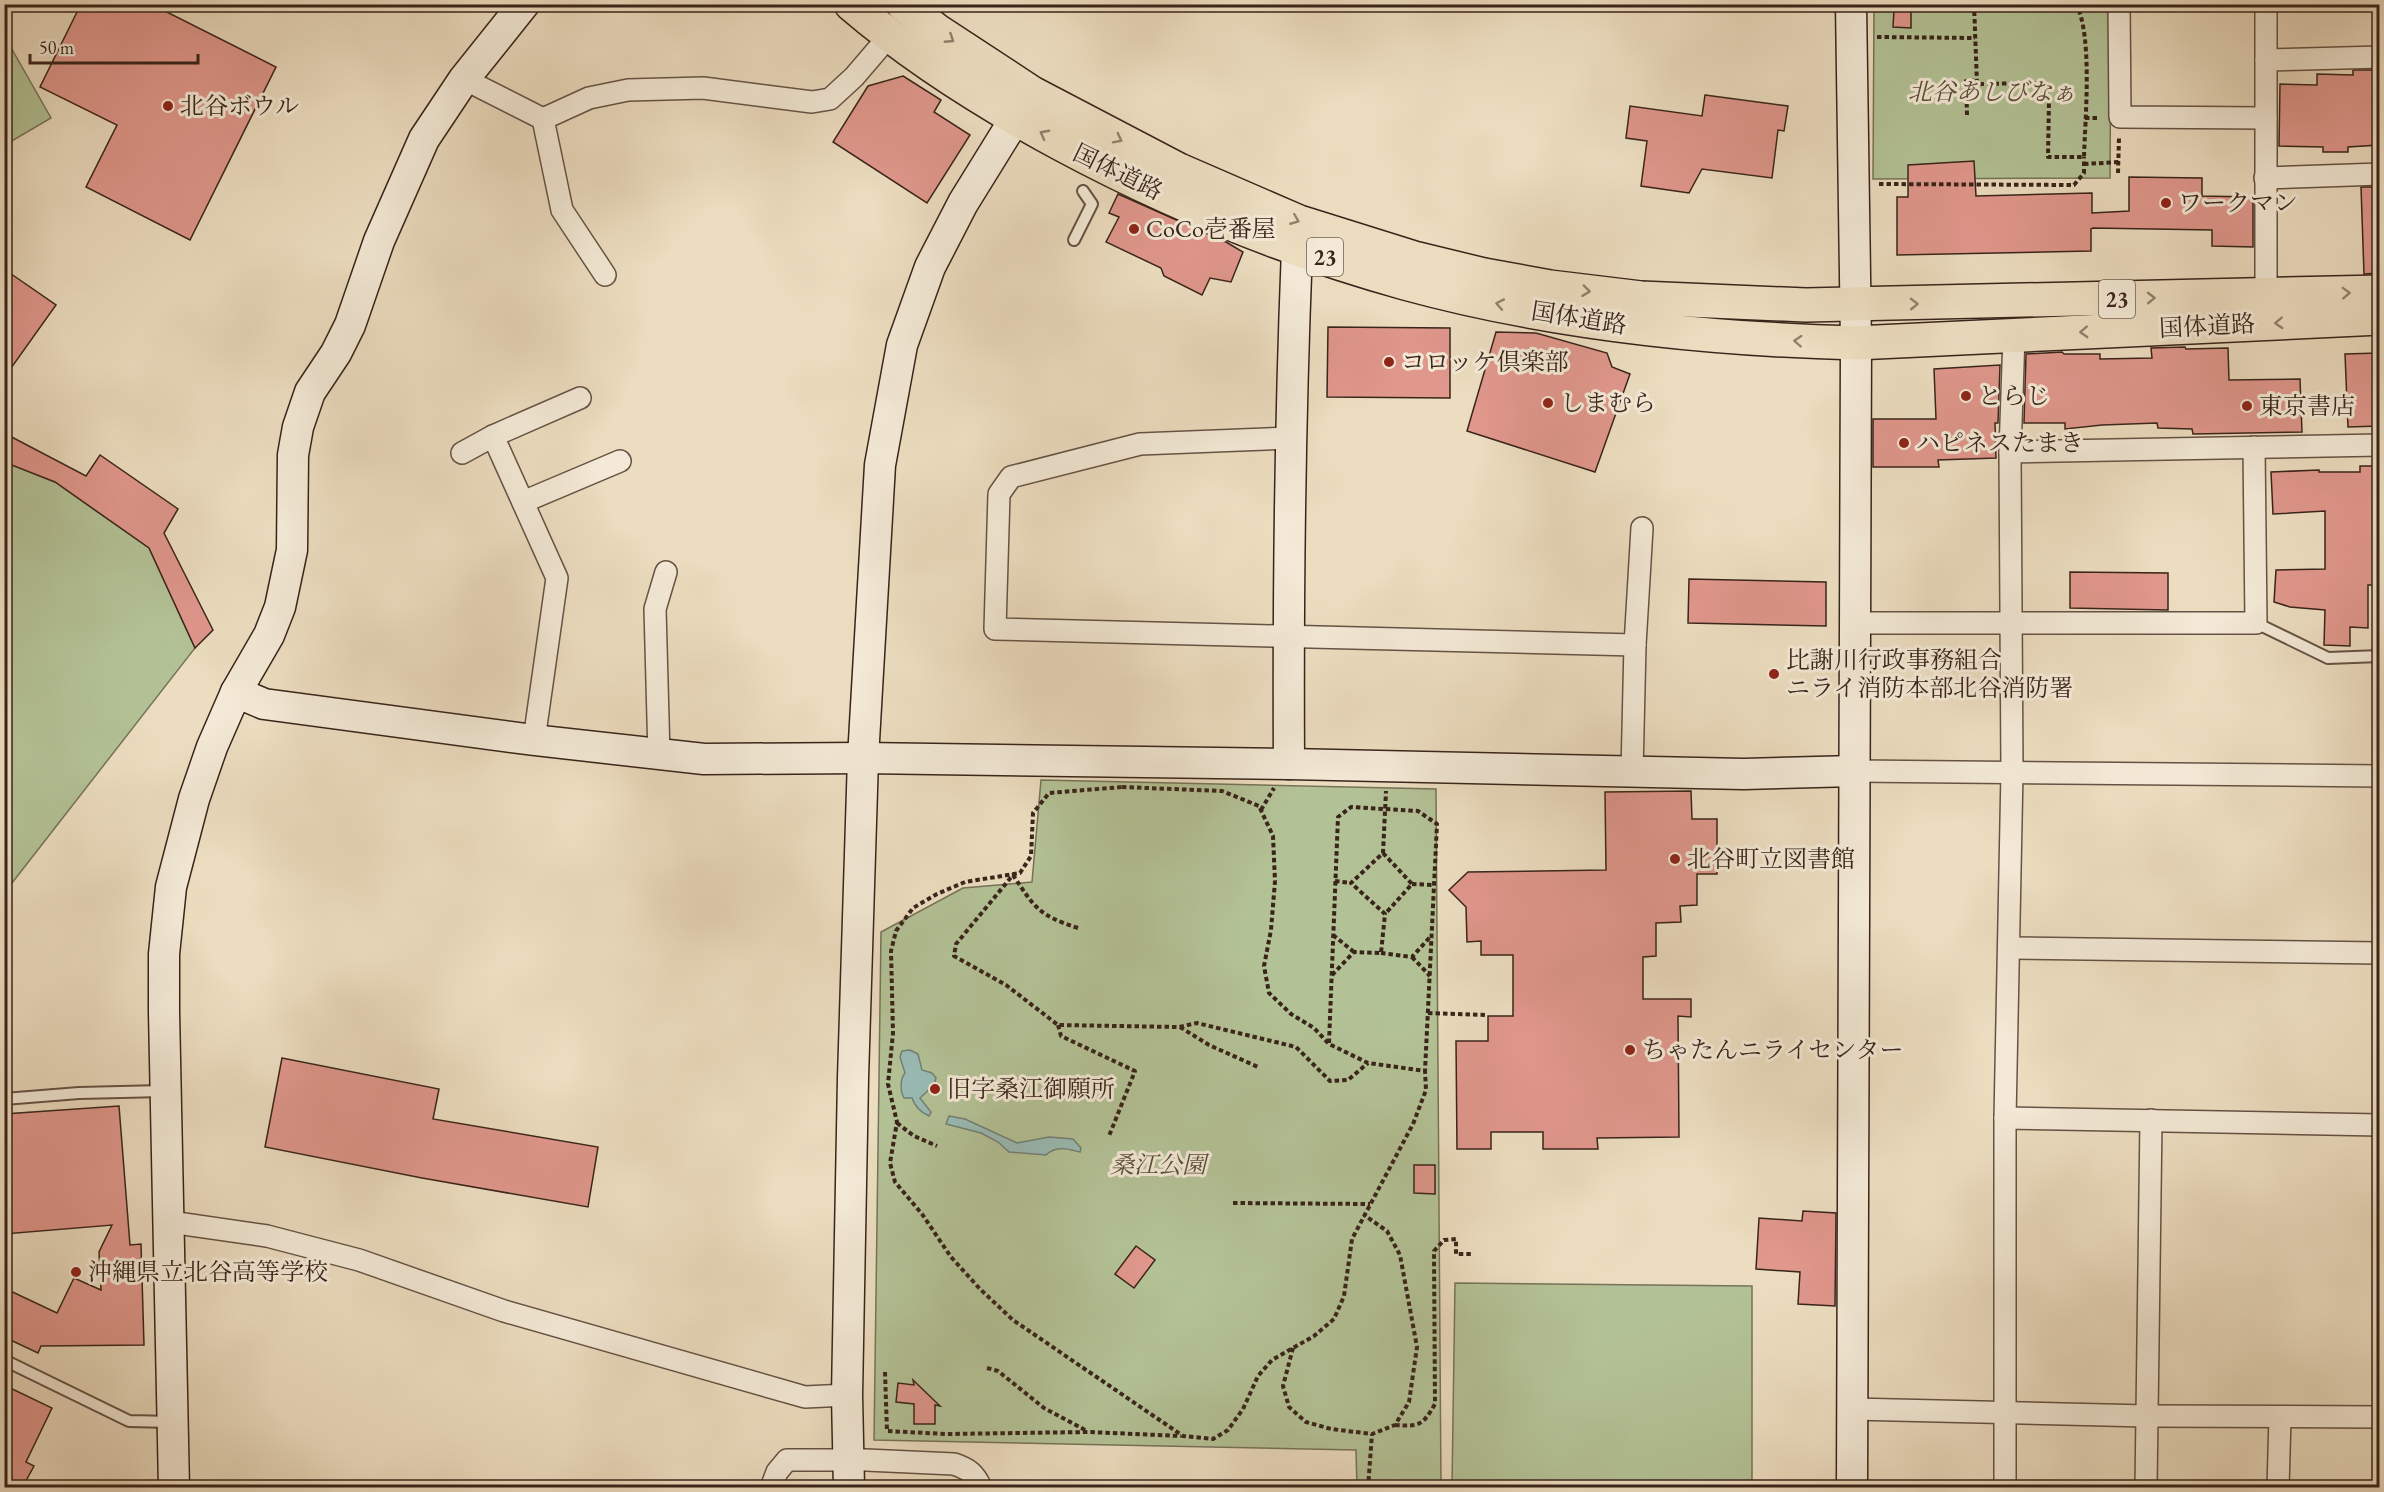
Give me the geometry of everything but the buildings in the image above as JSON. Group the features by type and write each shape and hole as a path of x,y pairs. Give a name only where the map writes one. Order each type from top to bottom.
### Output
{"main road":[{"name":"国体道路","path":"850,4 890,35 1015,119 1096,162 1178,201 1297,249 1405,283 1540,312 1653,330 1856,343 2379,318"},
{"name":"国体道路","path":"903,4 936,30 1032,93 1179,170 1299,222 1414,258 1484,275 1550,287 1641,298 1856,305 2379,292"}],"street":[{"path":"174,1488 164,954 171,887 194,799 212,747 236,692 269,635 287,578 292,550 293,455 298,427 310,392 336,353 351,325 379,241 424,139 464,79 524,4"},
{"path":"1851,4 1856,305 1852,1488"},
{"path":"2119,4 2120,117 2266,117"},
{"path":"2266,4 2266,296"},
{"path":"543,120 590,98 628,90 703,88 812,102 830,99 854,77 890,35"},
{"path":"2266,60 2379,57"},
{"path":"464,79 543,120"},
{"path":"849,1474 847,1395 853,1078 863,758 880,465 902,345 930,267 945,236 1015,119"},
{"path":"543,120 562,210 605,275"},
{"path":"2265,178 2379,174"},
{"path":"1284,772 1290,438 1297,249"},
{"path":"2005,1488 2005,1118 2012,772 2010,452 2014,335"},
{"path":"462,453 493,436 580,398"},
{"path":"493,436 557,578 534,740"},
{"path":"1290,438 1140,444 1011,477 999,494 994,629 1635,645"},
{"path":"2010,452 2379,444"},
{"path":"1855,623 2256,622 2254,447"},
{"path":"524,502 620,461"},
{"path":"1632,772 1635,645 1642,528"},
{"path":"659,756 655,609 666,572"},
{"path":"236,692 264,704 534,740 659,756 752,760 863,758 1284,772 1744,774 1855,771 2379,776"},
{"path":"2010,948 2379,953"},
{"path":"2005,1118 2379,1125"},
{"path":"2146,1488 2151,1120"},
{"path":"170,1222 267,1236 359,1260 504,1311 804,1397 847,1395"},
{"path":"1852,1409 2147,1416 2379,1417"},
{"path":"2278,1488 2280,1417"},
{"path":"771,1488 777,1472 787,1460 849,1474 954,1464 968,1468 976,1477 981,1488"}],"lane":[{"path":"1074,240 1092,204 1083,191"},
{"path":"2256,622 2328,658 2379,656"},
{"path":"4,1099 79,1093 166,1091"},
{"path":"4,1360 129,1421 172,1422"}],"path":[{"path":"1974,4 1977,84 2036,83 2046,91 2049,99 2048,158 2084,157"},
{"path":"1854,183 2074,185 2084,173 2086,57 2076,4"},
{"path":"1852,36 1975,38"},
{"path":"1967,115 1966,81 1977,80"},
{"path":"2118,173 2120,117"},
{"path":"2084,164 2119,162"},
{"path":"1261,810 1284,772"},
{"path":"1351,883 1383,853 1386,782"},
{"path":"1183,1436 1012,1320 951,1257 922,1214 895,1182 890,1163 897,1122 888,1084 892,1033 891,951 896,931 913,908 937,894 965,882 1020,873 1031,856 1033,813 1049,794 1122,787 1222,791 1259,807 1273,836 1275,881 1271,930 1264,966 1269,993 1291,1014 1314,1028 1329,1044 1368,1063 1425,1071"},
{"path":"885,1372 887,1431 946,1434 1089,1432 1213,1439 1228,1430 1243,1408 1258,1376 1272,1360 1314,1336 1334,1319 1344,1296 1352,1239 1413,1124 1426,1090 1437,824 1418,811 1351,807 1338,817 1329,1044"},
{"path":"1383,853 1412,884 1434,885"},
{"path":"1013,874 1035,909 1058,922 1078,928"},
{"path":"1013,874 956,944 954,956 1006,985 1058,1025 1179,1027 1197,1023 1296,1047 1330,1081 1348,1080 1368,1063"},
{"path":"1335,881 1351,883 1386,914"},
{"path":"1381,953 1386,914 1412,884"},
{"path":"1333,934 1354,952 1412,957 1430,976"},
{"path":"1412,957 1432,934"},
{"path":"1332,976 1354,952"},
{"path":"1428,1013 1486,1016"},
{"path":"1058,1025 1061,1036 1135,1071 1109,1136"},
{"path":"1179,1027 1209,1045 1258,1067"},
{"path":"897,1122 914,1136 937,1146"},
{"path":"1233,1203 1370,1204"},
{"path":"1364,1215 1387,1231 1400,1255 1417,1347 1409,1402 1395,1425"},
{"path":"1293,1347 1283,1386 1288,1407 1306,1422 1331,1430 1372,1434 1395,1425 1414,1426 1425,1420 1435,1404 1434,1251 1444,1240 1456,1239 1456,1254 1473,1254"},
{"path":"987,1368 998,1371 1044,1408 1089,1432"},
{"path":"1368,1488 1372,1434"}],"green space":[{"name":"北谷あしびなぁ","path":"1874,5 2111,5 2110,178 1873,179"},
{"path":"5,37 51,118 4,145"},
{"path":"5,462 55,482 149,548 195,648 5,892"},
{"name":"桑江公園","path":"1041,780 1436,789 1441,1487 1357,1487 1356,1450 874,1440 881,932 963,888 1032,882"},
{"path":"1455,1283 1752,1286 1752,1487 1452,1487"}],"water":[{"path":"910,1050 918,1054 922,1070 932,1073 936,1078 934,1085 920,1098 931,1112 929,1116 918,1109 912,1098 904,1098 902,1092 901,1082 905,1073 900,1057 902,1051"},
{"path":"949,1116 965,1119 1017,1143 1049,1137 1073,1139 1081,1148 1080,1152 1062,1149 1054,1150 1046,1155 1009,1152 998,1142 981,1133 946,1124"}],"place":[{"name":"北谷ボウル","path":"168,106"},
{"name":"ワークマン","path":"2166,203"},
{"name":"CoCo壱番屋","path":"1134,229"},
{"name":"コロッケ倶楽部","path":"1389,362"},
{"name":"とらじ","path":"1966,396"},
{"name":"しまむら","path":"1548,403"},
{"name":"東京書店","path":"2247,406"},
{"name":"ハピネスたまき","path":"1904,443"},
{"name":"比謝川行政事務組合 ニライ消防本部北谷消防署","path":"1774,674"},
{"name":"北谷町立図書館","path":"1675,859"},
{"name":"ちゃたんニライセンター","path":"1630,1050"},
{"name":"旧字桑江御願所","path":"935,1089"},
{"name":"沖縄県立北谷高等学校","path":"76,1272"}]}
